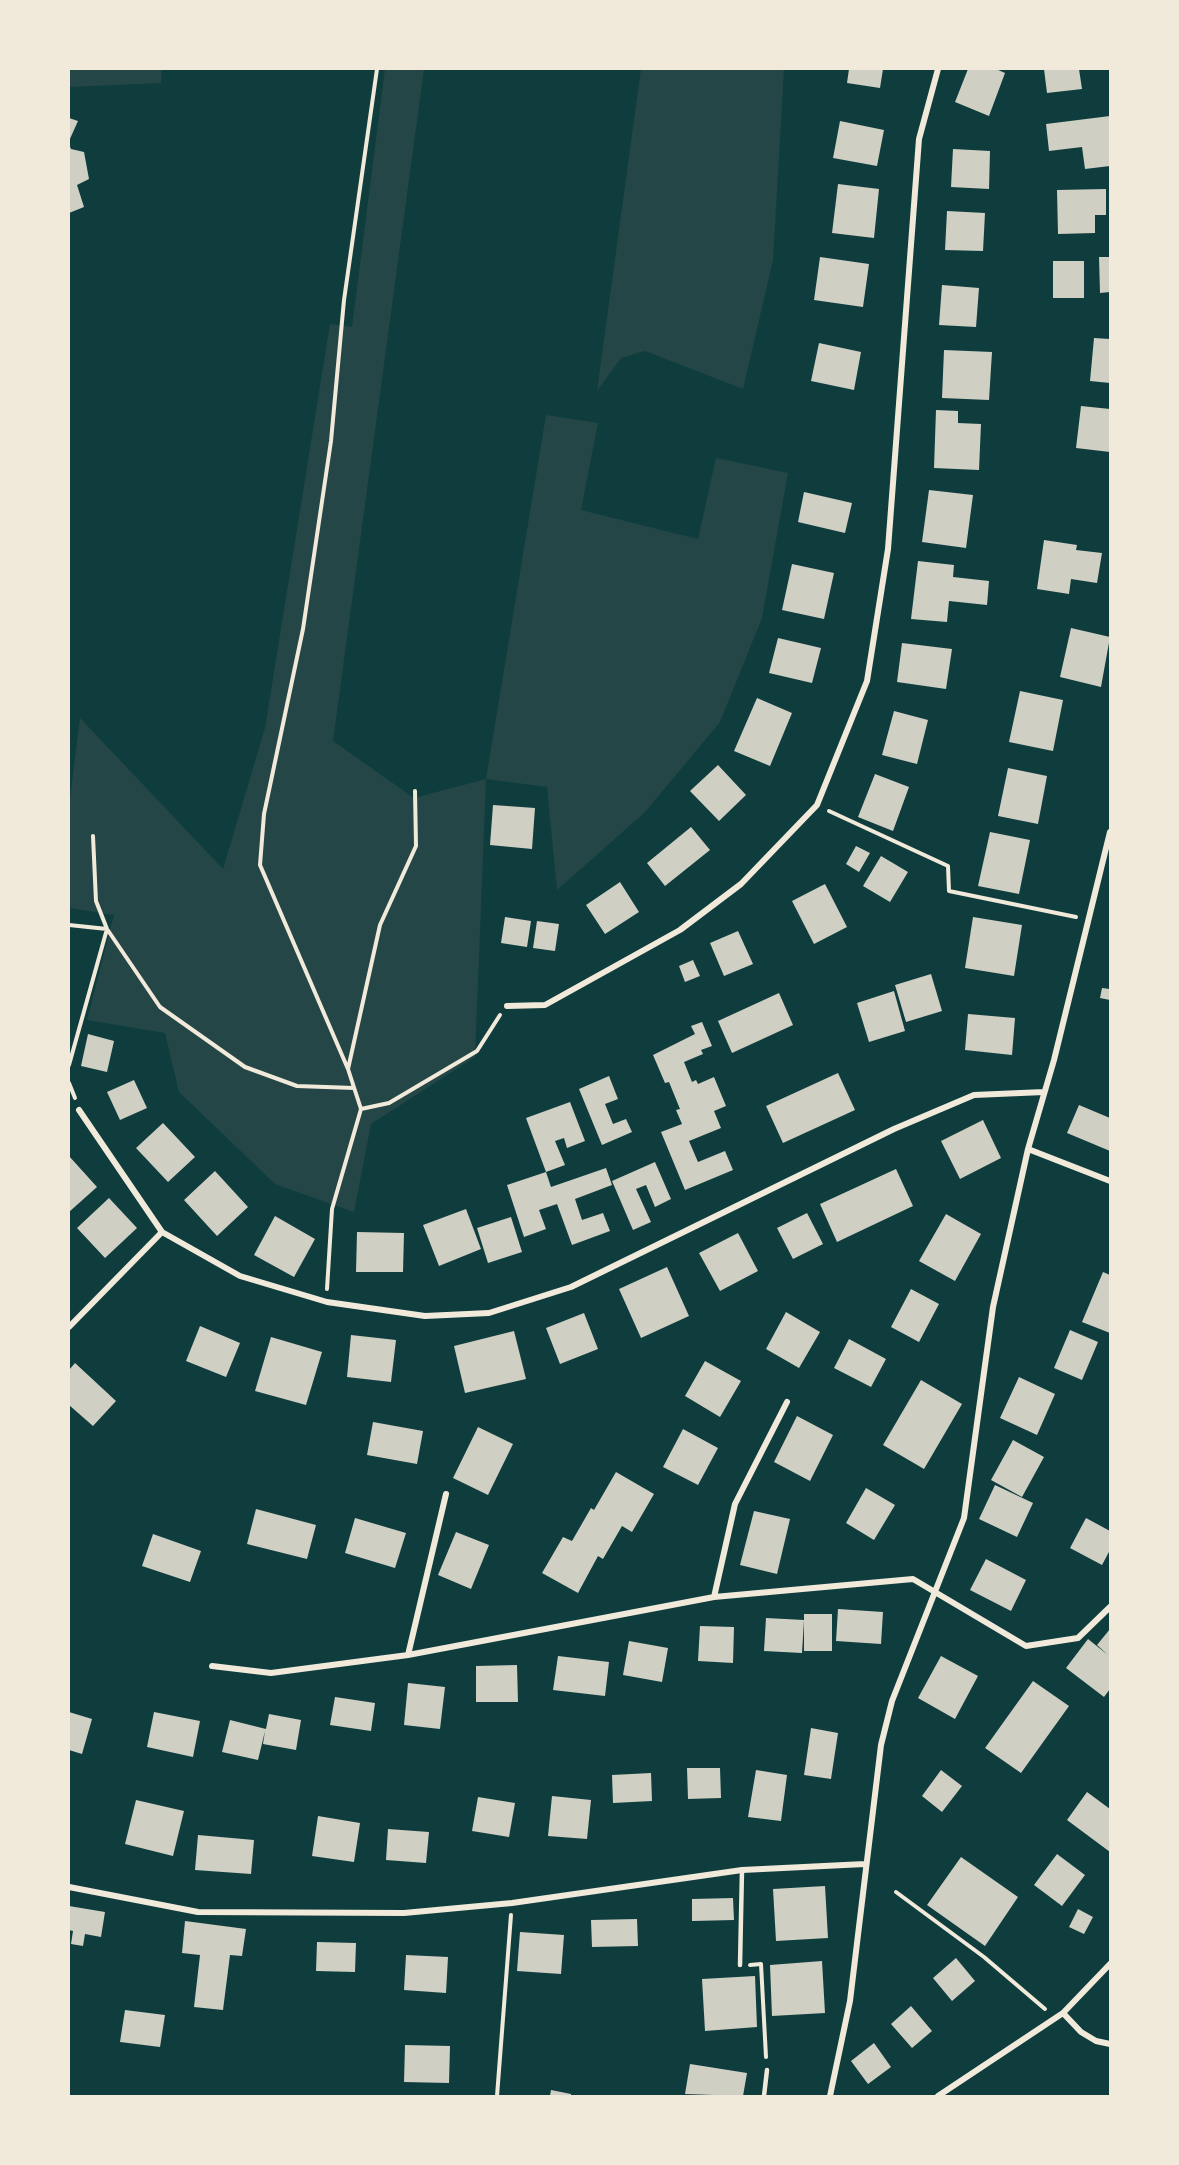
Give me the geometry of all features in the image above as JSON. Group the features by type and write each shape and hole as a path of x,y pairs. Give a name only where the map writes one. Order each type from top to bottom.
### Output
{"street":[{"path":"507,1006 545,1005 680,930 741,884 817,806 867,681 869,670 888,549 919,139 938,69"},
{"path":"830,2096 850,2001 881,1745 892,1701 964,1518 993,1307 1028,1149 1110,832"},
{"path":"79,1110 162,1232 240,1276 327,1302 425,1316 489,1313 571,1287 894,1129 974,1095 1044,1092"},
{"path":"1028,1149 1110,1180"},
{"path":"69,1327 162,1232"},
{"path":"714,1597 735,1504 788,1402"},
{"path":"408,1655 446,1494"},
{"path":"212,1666 270,1673 408,1655 714,1597 913,1579 1026,1646 1078,1638 1110,1607"},
{"path":"69,1887 198,1912 404,1913 512,1903 742,1870 865,1864"},
{"path":"938,2096 1063,2013 1110,1964"},
{"path":"1063,2013 1081,2032 1096,2041 1110,2044"}],"lane":[{"path":"740,1965 742,1870"},
{"path":"764,2096 766,2070"}],"path":[{"path":"327,1302 332,1209 361,1109 348,1069 260,866 264,814 303,629 332,441 344,300 377,69"},
{"path":"348,1069 380,925 416,846 415,791"},
{"path":"817,806 948,866 949,891 1089,919"},
{"path":"93,836 96,901 106,929 160,1007 236,1062 297,1086 354,1088"},
{"path":"69,925 106,929"},
{"path":"69,1065 106,929"},
{"path":"361,1109 388,1103 477,1051 507,1006"},
{"path":"896,1892 984,1957 1041,2009 1063,2013"},
{"path":"497,2096 512,1903"},
{"path":"740,1965 761,1964 766,2070"}],"shaded area":[{"path":"69,69 162,69 161,83 69,87"},
{"path":"385,69 424,69 333,741 414,798 486,779 475,1057 371,1124 354,1212 275,1184 179,1092 165,1033 87,1020 114,915 69,908 69,806 80,718 223,869 265,728 330,324 352,327"},
{"path":"641,69 784,69 773,260 743,389 645,351 621,358 597,391"},
{"path":"546,415 598,423 581,510 698,539 716,458 788,473 762,618 720,722 645,812 557,890 547,787 486,779"}],"building":[{"path":"849,69 883,69 880,88 847,83"},
{"path":"968,69 996,69 1005,73 989,116 955,102"},
{"path":"1044,69 1079,69 1082,89 1047,93"},
{"path":"1110,116 1110,166 1085,169 1082,147 1049,151 1046,124"},
{"path":"69,118 78,121 69,141"},
{"path":"840,121 884,130 877,166 833,158"},
{"path":"69,144 71,149 84,152 89,179 77,185 84,207 69,213"},
{"path":"953,149 990,151 989,189 951,187"},
{"path":"838,184 879,189 874,238 832,233"},
{"path":"1106,189 1106,215 1095,215 1095,233 1058,234 1057,190"},
{"path":"947,211 985,213 983,251 945,250"},
{"path":"820,257 869,264 863,307 814,300"},
{"path":"1099,257 1110,257 1110,292 1100,293"},
{"path":"1053,261 1084,261 1084,298 1053,298"},
{"path":"942,285 979,288 976,327 939,325"},
{"path":"1094,338 1110,339 1110,383 1090,381"},
{"path":"819,343 861,352 854,390 811,381"},
{"path":"944,350 992,352 989,400 942,398"},
{"path":"1081,406 1110,409 1110,452 1076,448"},
{"path":"936,410 958,411 958,423 981,424 979,470 934,468"},
{"path":"929,490 973,495 966,548 922,542"},
{"path":"804,492 852,503 845,533 798,522"},
{"path":"1044,540 1077,545 1076,550 1102,553 1097,583 1071,579 1069,594 1037,589"},
{"path":"918,561 954,565 953,577 989,581 987,605 949,601 947,622 911,619"},
{"path":"792,564 834,573 824,619 782,610"},
{"path":"1071,628 1110,637 1101,687 1060,677"},
{"path":"778,638 821,648 812,683 769,673"},
{"path":"902,643 952,649 946,689 897,682"},
{"path":"1020,691 1063,700 1053,751 1009,742"},
{"path":"757,698 792,713 770,766 734,751"},
{"path":"894,711 928,720 917,764 882,755"},
{"path":"718,765 746,795 719,821 690,791"},
{"path":"1008,768 1047,776 1038,824 998,816"},
{"path":"875,774 909,787 893,831 858,817"},
{"path":"493,805 535,808 532,849 490,845"},
{"path":"691,827 710,850 665,886 647,863"},
{"path":"990,832 1030,840 1019,894 978,886"},
{"path":"856,846 870,853 859,872 846,864"},
{"path":"881,856 908,872 890,902 863,886"},
{"path":"620,882 639,912 605,934 586,905"},
{"path":"825,884 847,927 814,944 792,901"},
{"path":"505,917 531,921 527,947 501,943"},
{"path":"973,917 1022,925 1014,976 965,968"},
{"path":"537,921 559,924 555,951 533,948"},
{"path":"738,931 753,964 724,976 710,943"},
{"path":"693,960 700,976 685,982 679,966"},
{"path":"931,974 942,1011 906,1022 895,985"},
{"path":"1102,988 1110,989 1110,1000 1100,998"},
{"path":"894,991 905,1031 869,1042 857,1003"},
{"path":"779,993 793,1025 732,1053 718,1021"},
{"path":"968,1014 1015,1018 1012,1055 965,1050"},
{"path":"702,1022 712,1046 701,1050 703,1054 684,1062 692,1082 696,1080 698,1084 714,1077 726,1106 714,1111 721,1128 689,1141 698,1162 725,1151 733,1170 685,1190 661,1132 682,1124 676,1110 680,1109 669,1082 665,1083 653,1055 695,1034 691,1026"},
{"path":"88,1034 114,1041 107,1072 81,1066"},
{"path":"838,1073 855,1110 783,1143 766,1106"},
{"path":"609,1076 618,1099 605,1104 613,1124 626,1119 632,1132 602,1145 579,1089"},
{"path":"134,1080 147,1108 120,1120 107,1092"},
{"path":"570,1102 585,1141 567,1148 564,1138 555,1141 565,1165 546,1172 526,1118"},
{"path":"1079,1105 1110,1118 1110,1151 1067,1133"},
{"path":"983,1120 1001,1158 960,1179 941,1141"},
{"path":"163,1123 195,1157 168,1182 136,1148"},
{"path":"69,1156 97,1187 69,1212"},
{"path":"655,1162 671,1199 655,1207 646,1185 636,1189 651,1222 633,1230 612,1181"},
{"path":"606,1168 612,1185 575,1199 582,1220 603,1213 610,1231 572,1245 557,1204 539,1210 546,1229 524,1237 507,1185 546,1172 551,1187"},
{"path":"896,1169 913,1206 837,1242 820,1204"},
{"path":"215,1171 248,1207 217,1236 184,1200"},
{"path":"109,1198 137,1228 105,1258 77,1228"},
{"path":"466,1209 481,1249 439,1266 423,1225"},
{"path":"807,1213 823,1244 793,1259 777,1228"},
{"path":"946,1214 981,1234 955,1281 919,1261"},
{"path":"275,1216 315,1239 294,1277 254,1255"},
{"path":"511,1217 522,1252 488,1263 477,1228"},
{"path":"357,1232 404,1233 403,1272 356,1272"},
{"path":"738,1233 758,1271 720,1291 699,1253"},
{"path":"667,1267 689,1316 641,1338 619,1289"},
{"path":"1103,1272 1110,1275 1110,1333 1082,1322"},
{"path":"911,1289 939,1304 919,1342 891,1327"},
{"path":"786,1312 820,1332 799,1368 766,1349"},
{"path":"584,1313 598,1349 560,1364 546,1328"},
{"path":"200,1326 240,1343 226,1377 186,1361"},
{"path":"1070,1330 1098,1342 1082,1380 1054,1368"},
{"path":"514,1331 526,1379 465,1393 454,1346"},
{"path":"351,1335 396,1340 391,1382 347,1377"},
{"path":"271,1337 322,1352 306,1405 255,1391"},
{"path":"849,1339 886,1359 871,1387 834,1368"},
{"path":"705,1361 741,1381 720,1417 685,1396"},
{"path":"75,1363 116,1401 93,1426 69,1405 69,1370"},
{"path":"1019,1377 1055,1394 1037,1435 1000,1418"},
{"path":"921,1380 962,1404 924,1469 883,1445"},
{"path":"797,1416 833,1435 810,1481 774,1462"},
{"path":"373,1422 423,1431 417,1464 367,1455"},
{"path":"478,1427 513,1444 488,1495 453,1478"},
{"path":"683,1429 718,1448 698,1485 663,1467"},
{"path":"1013,1440 1044,1457 1022,1497 991,1480"},
{"path":"616,1472 654,1494 632,1532 622,1526 603,1559 598,1556 578,1593 542,1573 563,1537 572,1541 591,1508 594,1510"},
{"path":"995,1485 1033,1503 1017,1537 979,1519"},
{"path":"866,1488 895,1505 874,1540 846,1523"},
{"path":"256,1509 316,1525 307,1559 247,1544"},
{"path":"754,1511 790,1519 777,1574 740,1565"},
{"path":"355,1518 406,1533 395,1568 345,1553"},
{"path":"1086,1518 1110,1531 1110,1550 1102,1565 1070,1548"},
{"path":"456,1532 489,1545 471,1589 438,1575"},
{"path":"153,1534 201,1551 190,1582 142,1566"},
{"path":"986,1559 1026,1580 1011,1611 970,1590"},
{"path":"838,1609 883,1612 881,1644 836,1641"},
{"path":"804,1614 832,1614 832,1651 804,1651"},
{"path":"766,1618 804,1620 802,1653 764,1651"},
{"path":"700,1626 734,1627 733,1663 698,1661"},
{"path":"1110,1629 1110,1689 1104,1697 1066,1668 1088,1639 1108,1655 1097,1645"},
{"path":"629,1641 668,1648 662,1682 623,1675"},
{"path":"558,1656 609,1662 605,1696 553,1690"},
{"path":"941,1656 978,1676 955,1719 918,1698"},
{"path":"517,1665 518,1702 476,1702 476,1666"},
{"path":"1033,1681 1069,1706 1021,1773 985,1748"},
{"path":"408,1683 445,1687 440,1729 404,1725"},
{"path":"335,1697 375,1703 371,1731 330,1725"},
{"path":"69,1712 92,1719 82,1754 69,1750"},
{"path":"154,1712 200,1721 193,1757 147,1747"},
{"path":"269,1714 301,1720 296,1750 263,1744 265,1731 258,1760 222,1752 230,1720 266,1729"},
{"path":"811,1728 838,1733 831,1779 804,1775"},
{"path":"687,1768 720,1768 721,1798 688,1799"},
{"path":"756,1770 787,1775 781,1821 748,1817"},
{"path":"941,1770 962,1786 942,1812 922,1796"},
{"path":"651,1773 652,1801 613,1803 612,1775"},
{"path":"1087,1792 1110,1809 1110,1852 1067,1820"},
{"path":"552,1796 591,1800 587,1839 548,1836"},
{"path":"478,1797 515,1803 509,1837 472,1831"},
{"path":"136,1800 184,1811 173,1856 125,1844"},
{"path":"318,1816 360,1823 354,1862 312,1856"},
{"path":"388,1829 429,1832 426,1863 386,1860"},
{"path":"198,1835 254,1840 251,1874 195,1870"},
{"path":"1057,1854 1085,1875 1062,1906 1034,1885"},
{"path":"961,1857 1018,1897 985,1946 927,1905"},
{"path":"825,1886 828,1938 776,1941 773,1889"},
{"path":"733,1898 734,1920 692,1921 692,1899"},
{"path":"69,1906 105,1912 101,1937 85,1934 83,1946 71,1944 73,1931 69,1930"},
{"path":"1078,1909 1093,1917 1084,1934 1069,1927"},
{"path":"637,1919 638,1946 592,1947 591,1920"},
{"path":"185,1921 246,1929 242,1956 230,1955 223,2010 194,2007 200,1955 182,1953"},
{"path":"520,1932 564,1935 561,1974 517,1971"},
{"path":"317,1942 356,1943 355,1972 316,1971"},
{"path":"406,1955 448,1957 446,1993 404,1990"},
{"path":"956,1958 975,1981 952,2001 933,1978"},
{"path":"822,1961 825,2013 772,2016 770,1965"},
{"path":"755,1976 757,2027 705,2031 702,1979"},
{"path":"911,2006 932,2031 912,2048 891,2024"},
{"path":"125,2010 165,2015 160,2047 120,2042"},
{"path":"874,2043 891,2067 868,2084 851,2061"},
{"path":"405,2045 450,2046 449,2083 404,2082"},
{"path":"690,2064 747,2073 743,2096 685,2094"},
{"path":"551,2090 571,2094 571,2096 550,2096"}]}
